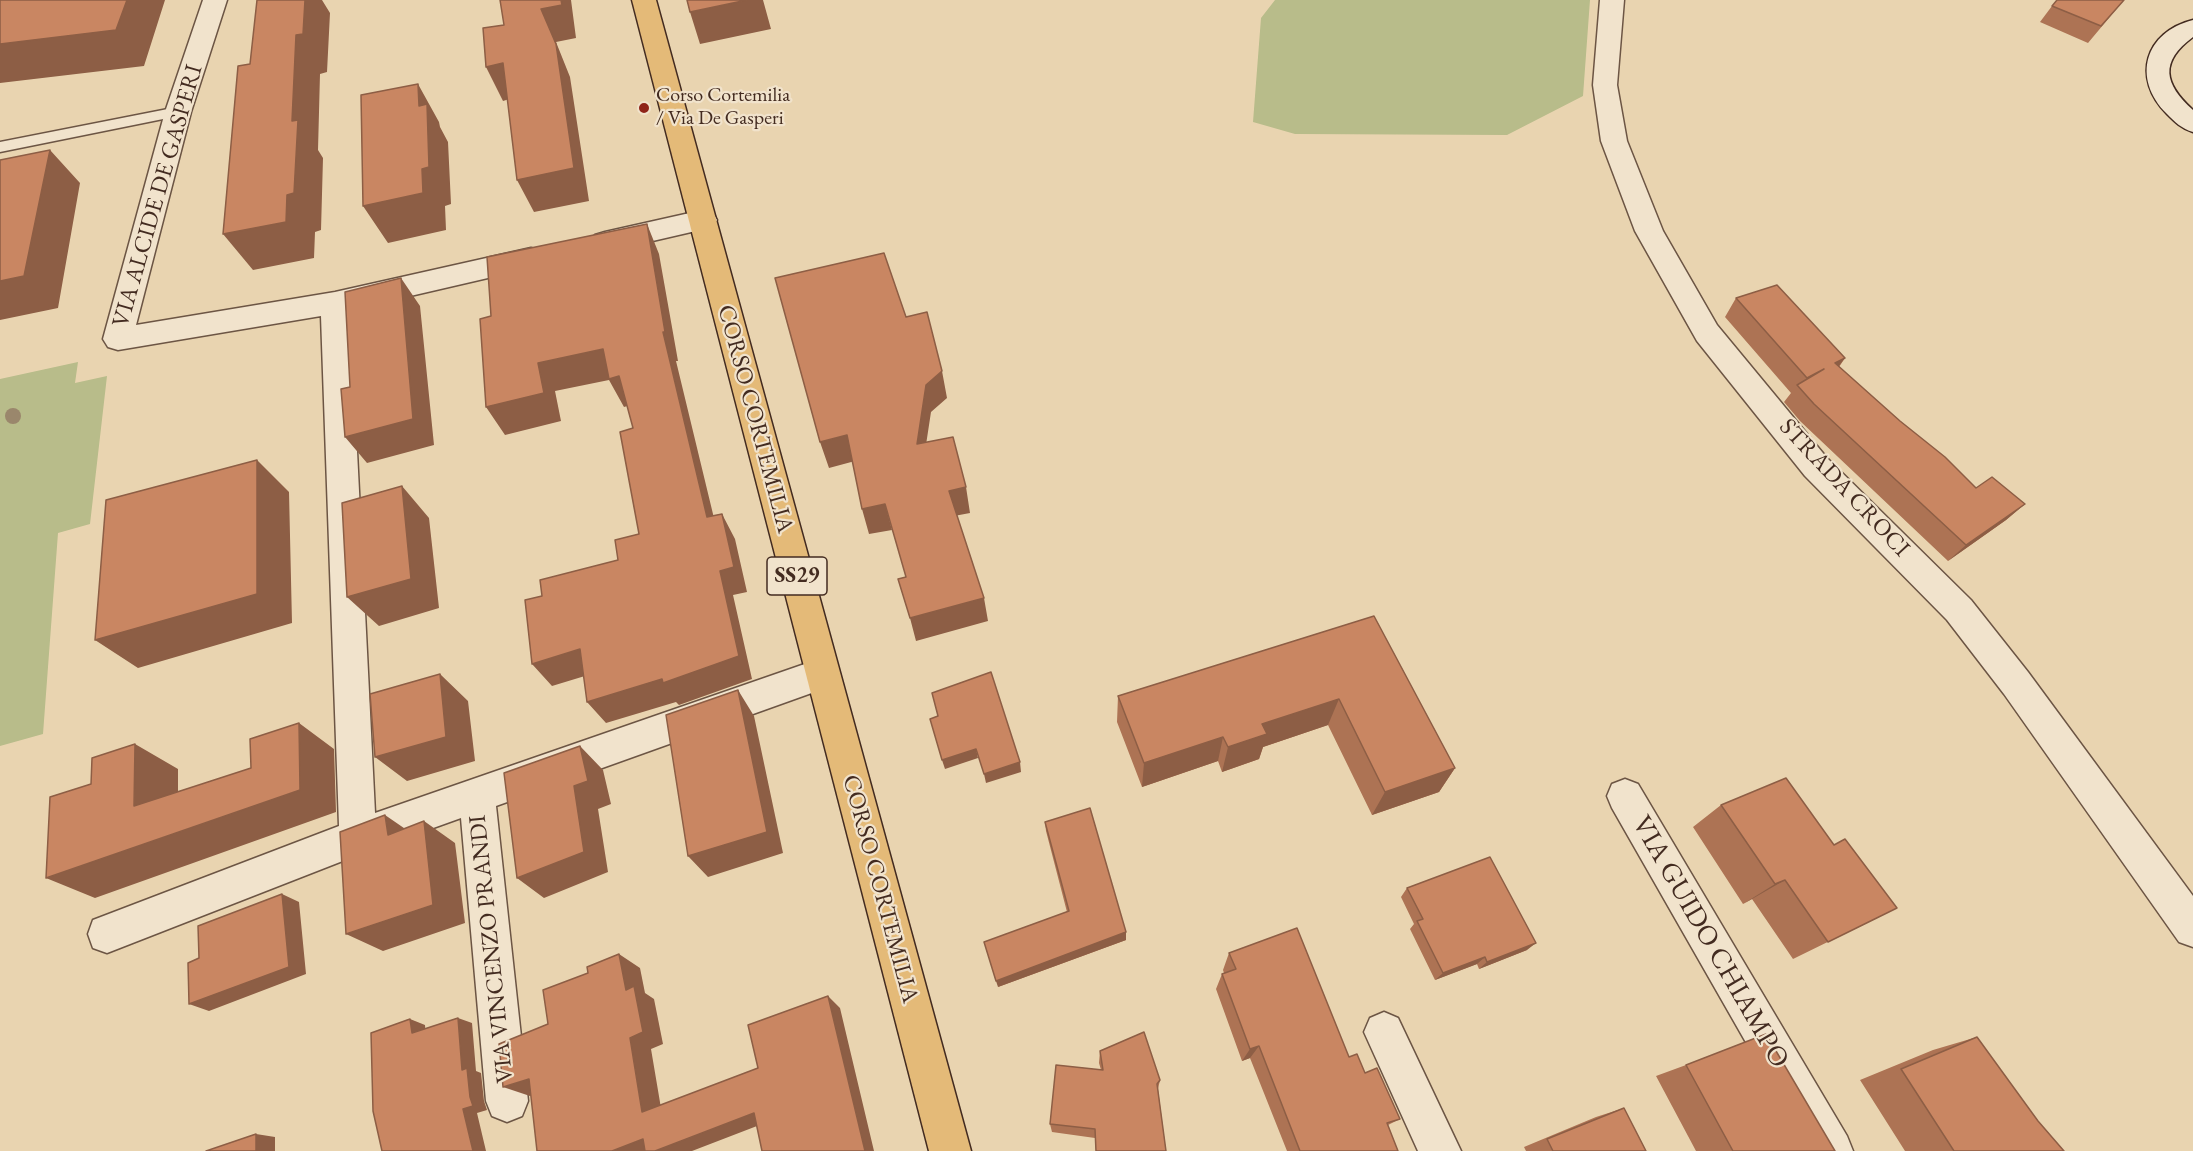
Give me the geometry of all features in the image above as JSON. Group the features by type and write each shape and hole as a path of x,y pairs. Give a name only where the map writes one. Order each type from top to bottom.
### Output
{"main road":[{"name":"CORSO CORTEMILIA","path":"644,0 950,1151"}],"street":[{"name":"VIA ALCIDE DE GASPERI","path":"215,0 178,112 118,339 335,303 703,220"},
{"name":"STRADA CROCI","path":"1612,0 1605,85 1614,141 1649,231 1707,333 1816,466 1959,610 2016,684 2193,928"},
{"path":"2193,27 2165,49 2156,67 2162,91 2193,124"},
{"path":"335,303 358,837"},
{"name":"VIA VINCENZO PRANDI","path":"107,934 358,837 822,674"},
{"name":"VIA VINCENZO PRANDI","path":"477,796 507,1101"},
{"name":"VIA GUIDO CHIAMPO","path":"1625,796 1832,1151"},
{"path":"1384,1032 1440,1151"}],"lane":[{"path":"0,147 178,112"}],"green space":[{"path":"1275,0 1590,0 1583,96 1507,135 1295,134 1253,122 1261,18"},
{"path":"78,362 75,383 107,376 90,524 58,533 43,734 0,746 0,379"}],"building":[{"path":"0,0 127,0 116,30 0,44"},
{"path":"257,0 305,0 303,34 296,35 292,121 298,120 294,193 287,195 286,222 223,234 238,66 250,64"},
{"path":"500,0 561,0 562,5 541,9 556,44 574,168 517,180 503,63 486,67 483,28 504,25"},
{"path":"687,0 747,0 690,12"},
{"path":"2057,0 2124,0 2101,26 2052,6"},
{"path":"418,84 419,106 427,104 429,167 422,169 423,193 363,206 361,95"},
{"path":"50,150 24,276 0,281 0,160"},
{"path":"647,224 665,332 663,332 707,517 722,514 734,567 720,571 739,656 663,683 662,679 587,702 580,649 532,664 525,600 542,596 540,580 618,560 615,540 639,534 620,432 633,428 619,376 609,379 603,349 538,363 544,393 486,407 480,319 491,316 487,257"},
{"path":"884,253 906,317 927,312 942,371 926,385 917,444 953,437 966,487 949,491 984,598 910,618 898,579 906,577 885,504 862,509 847,435 820,442 775,278"},
{"path":"401,278 413,419 345,437 341,389 350,387 345,292"},
{"path":"1777,285 1845,358 1835,363 1900,421 1945,457 1976,488 1992,477 2025,504 1966,545 1814,404 1797,385 1824,369 1807,378 1736,298"},
{"path":"257,460 257,594 95,640 106,500"},
{"path":"402,486 411,579 347,597 342,503"},
{"path":"1374,616 1455,768 1385,792 1339,699 1262,724 1267,734 1228,747 1223,737 1144,763 1118,696"},
{"path":"991,672 1020,762 984,774 976,749 942,760 930,719 938,716 932,693"},
{"path":"440,674 446,737 375,757 370,694"},
{"path":"738,690 767,832 688,856 666,715"},
{"path":"299,723 300,790 46,878 50,797 91,784 92,758 135,744 134,806 251,768 250,739"},
{"path":"580,746 588,781 574,786 584,852 517,878 504,773"},
{"path":"1786,778 1834,845 1845,839 1897,908 1828,942 1785,880 1775,884 1721,805"},
{"path":"1090,808 1126,932 996,981 984,942 1069,911 1045,822"},
{"path":"385,815 388,835 424,821 433,905 346,934 340,832"},
{"path":"1490,857 1536,943 1487,962 1485,957 1443,973 1417,921 1423,919 1407,888"},
{"path":"282,894 289,967 189,1004 188,963 199,958 198,926"},
{"path":"1297,928 1349,1057 1357,1054 1365,1073 1377,1068 1400,1119 1387,1123 1398,1151 1300,1151 1259,1046 1250,1049 1222,974 1236,969 1229,953"},
{"path":"619,954 626,990 634,986 643,1032 630,1038 642,1112 758,1068 748,1025 828,996 865,1151 762,1151 754,1113 655,1151 645,1151 643,1139 612,1151 537,1151 529,1079 503,1087 499,1044 548,1024 543,990 588,973 587,967"},
{"path":"458,1018 462,1070 467,1068 473,1106 463,1109 473,1151 382,1151 373,1111 371,1033 410,1019 412,1033"},
{"path":"1144,1032 1160,1080 1157,1084 1166,1151 1096,1151 1095,1129 1050,1124 1056,1065 1103,1070 1100,1051"},
{"path":"1766,1034 1835,1151 1733,1151 1686,1065"},
{"path":"1977,1037 2038,1121 2064,1151 1954,1151 1901,1069"},
{"path":"1624,1108 1646,1151 1553,1151 1547,1139"},
{"path":"256,1134 256,1151 206,1151"}],"place":[{"name":"Corso Cortemilia / Via De Gasperi","path":"644,108"}]}
